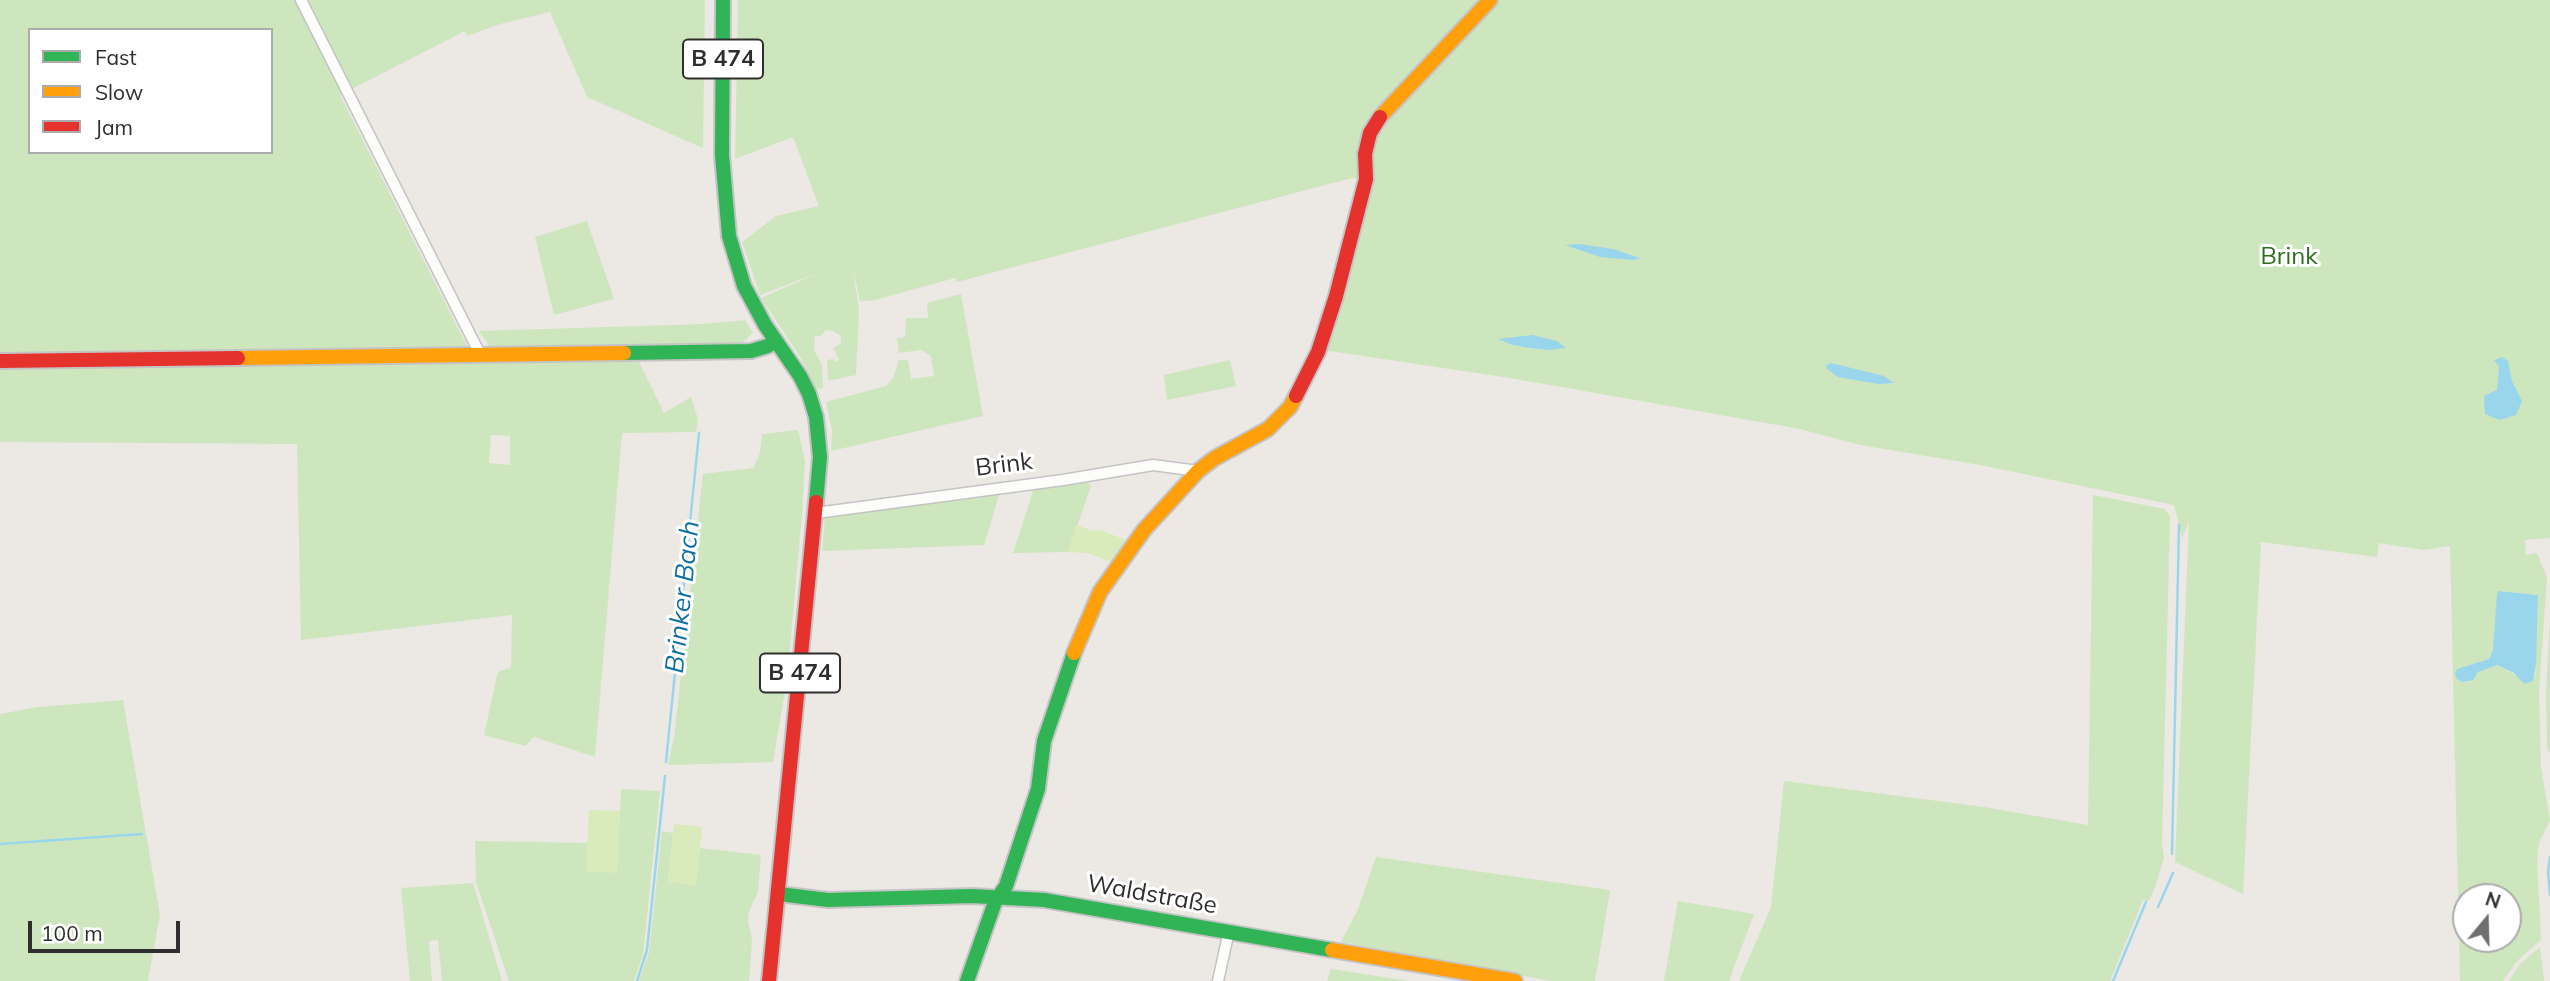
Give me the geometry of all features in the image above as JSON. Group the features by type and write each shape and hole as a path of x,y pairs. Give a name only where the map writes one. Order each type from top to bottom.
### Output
{"street":[{"path":"301,0 481,356"},
{"name":"B 474","path":"723,0 722,155 727,226 744,286 775,340 805,384 816,417 820,457 769,981"},
{"path":"968,981 995,902 1006,886 1038,789 1044,741 1092,607 1108,578 1136,540 1198,471 1215,458 1268,429 1290,407 1318,352 1336,296 1366,179 1365,154 1370,133 1383,111 1490,0"},
{"path":"0,361 751,351 768,346 775,340"},
{"name":"Brink","path":"816,513 1077,478 1153,465 1198,471"},
{"name":"Waldstraße","path":"779,894 828,900 1000,896 1058,902 1515,981"},
{"path":"1218,981 1229,931"}],"green space":[{"path":"0,0 705,0 703,148 587,97 550,12 500,24 467,36 465,31 340,95 469,350 0,355"},
{"path":"738,0 1484,0 1389,97 1359,179 1352,178 957,282 955,278 875,300 860,301 853,269 859,310 856,375 828,381 827,360 833,359 836,362 839,359 833,348 841,343 841,336 826,330 821,336 815,336 814,350 822,365 823,388 814,389 799,355 761,298 818,273 760,295 742,242 776,216 819,206 793,137 735,159"},
{"name":"Brink","path":"1496,0 2550,0 2550,538 2525,540 2526,555 2537,553 2547,578 2539,691 2541,767 2550,820 2539,843 2537,860 2541,940 2517,961 2503,981 2460,981 2459,953 2522,953 2522,883 2458,883 2450,546 2423,550 2379,543 2377,557 2261,542 2243,894 2175,862 2189,522 2182,538 2174,505 1980,465 1860,445 1800,429 1510,378 1323,350 1348,281 1374,126","holes":["2499,591 2538,595 2535,676 2521,678 2497,665 2477,672 2468,682 2457,679 2458,669 2489,659 2493,650"]},
{"path":"587,221 614,299 554,315 535,237"},
{"path":"961,294 983,416 831,451 832,430 826,402 886,386 893,378 899,360 908,360 911,379 934,376 931,356 921,350 899,353 897,338 905,337 906,318 928,318 927,303"},
{"path":"745,320 753,333 741,344 492,350 479,331 704,324"},
{"path":"638,360 664,413 691,397 698,419 696,432 622,433 595,757 534,737 525,746 484,735 497,675 500,671 511,668 512,615 301,640 297,444 0,442 0,368","holes":["491,435 510,436 510,465 489,463"]},
{"path":"1230,360 1236,386 1167,400 1164,375"},
{"path":"798,430 805,461 802,514 787,680 773,762 668,765 674,738 703,474 753,468 760,453 762,434"},
{"path":"1087,481 1091,486 1068,552 1013,553 1034,488"},
{"path":"1000,492 984,545 822,551 825,516"},
{"path":"2093,495 2165,509 2170,516 2162,844 2164,858 2154,890 2149,901 2143,900 2110,981 1739,981 1771,907 1784,781 1984,807 2088,825"},
{"path":"1076,525 1093,531 1100,530 1131,542 1115,563 1087,553 1068,552"},
{"path":"2550,616 2550,752 2547,746 2546,691"},
{"path":"123,700 160,915 148,981 0,981 0,714 38,707"},
{"path":"621,789 660,791 643,955 634,981 509,981 476,882 475,841 587,843 587,871 617,872"},
{"path":"589,810 620,811 617,873 586,871"},
{"path":"674,824 702,827 696,886 668,882"},
{"path":"662,831 673,833 668,882 695,885 700,848 761,855 758,892 749,911 748,921 752,939 749,981 639,981 649,952"},
{"path":"1376,857 1610,890 1595,981 1551,981 1341,942 1358,909"},
{"path":"473,883 502,981 442,981 438,940 429,941 432,981 410,981 401,888"},
{"path":"1678,901 1754,914 1729,981 1664,981"},
{"path":"2540,947 2544,981 2509,981 2520,964"},
{"path":"1331,969 1409,981 1327,981"}],"water":[{"path":"1580,244 1613,249 1640,258 1633,260 1600,257 1565,245"},
{"path":"1532,335 1557,341 1566,348 1530,348 1498,339"},
{"path":"2502,357 2508,361 2512,381 2522,401 2516,415 2500,420 2485,414 2484,396 2497,390 2499,367 2494,360"},
{"path":"1831,363 1884,376 1894,383 1878,384 1838,377 1827,369 1826,365"},
{"path":"2499,591 2538,595 2533,681 2524,684 2514,673 2497,665 2478,672 2473,680 2462,682 2455,674 2457,669 2489,659 2493,650"}],"waterway":[{"name":"Brinker Bach","path":"666,762 699,433"},
{"path":"2172,854 2179,525"},
{"name":"Brinker Bach","path":"637,981 647,950 665,776"},
{"path":"0,844 142,834"},
{"path":"2550,857 2550,895"},
{"path":"2158,907 2173,873"},
{"path":"2113,981 2146,902"}],"traffic: fast":[{"path":"723,0 722,155 729,236 744,286 765,325 809,394 816,417 820,457 816,502"},
{"path":"624,353 751,351 768,346 775,340"},
{"path":"967,981 995,902 1006,886 1038,789 1044,741 1074,653"},
{"path":"779,894 828,900 972,896 1044,900 1332,950"}],"traffic: slow":[{"path":"1380,117 1490,0"},
{"path":"238,358 624,353"},
{"path":"1074,653 1100,592 1144,530 1198,471 1215,458 1268,429 1290,407 1296,396"},
{"path":"1332,950 1515,981"}],"traffic: jam":[{"path":"1296,396 1318,352 1336,296 1366,179 1365,154 1370,133 1380,117"},
{"path":"0,361 238,358"},
{"path":"769,981 816,502"}]}
